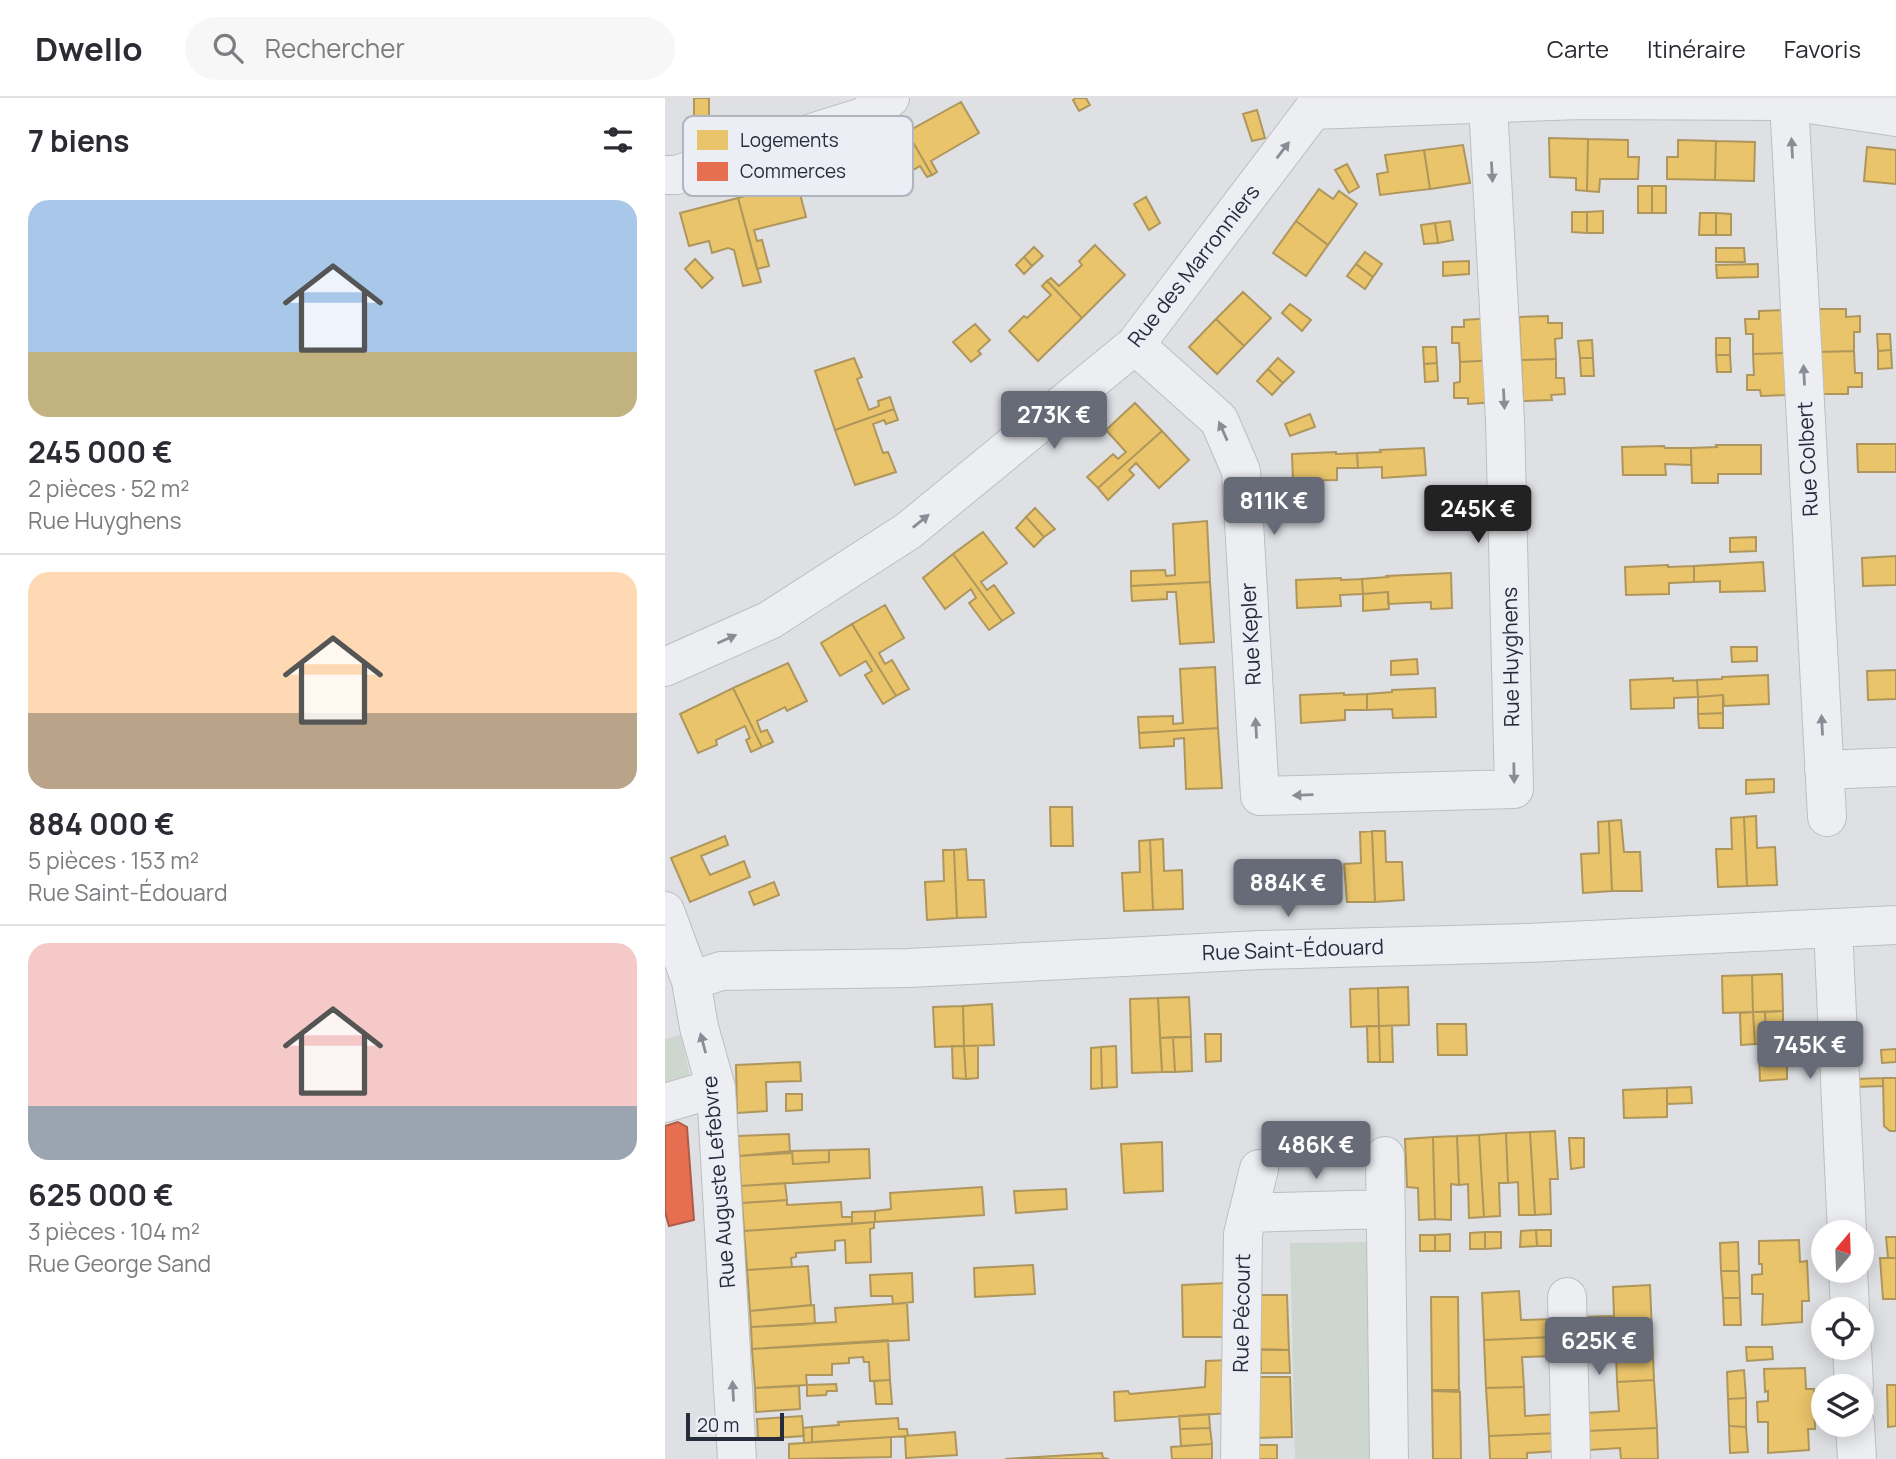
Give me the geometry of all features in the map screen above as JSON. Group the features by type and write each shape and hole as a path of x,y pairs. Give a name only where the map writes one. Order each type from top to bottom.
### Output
{"street":[{"path":"864,116 890,98"},
{"path":"1316,104 1488,104 1580,100 1789,101 1854,104 1896,117"},
{"name":"Rue Colbert","path":"1789,101 1827,817"},
{"name":"Rue des Marronniers","path":"665,667 770,621 908,531 1135,345 1316,104"},
{"name":"Rue Huyghens","path":"1260,796 1514,789 1505,419 1488,104"},
{"path":"665,175 683,173"},
{"name":"Rue Kepler","path":"1135,345 1219,420 1241,471 1260,796"},
{"path":"1824,770 1896,767"},
{"name":"Rue Auguste Lefebvre","path":"665,911 691,981 699,1027 716,1088 737,1459"},
{"name":"Rue Saint-Édouard","path":"691,981 721,971 909,968 1267,950 1528,943 1896,925"},
{"path":"1832,928 1845,1220"},
{"path":"665,1103 716,1088"},
{"path":"1385,1156 1389,1459"},
{"name":"Rue Pécourt","path":"1240,1459 1243,1234 1259,1169"},
{"path":"1248,1213 1386,1209"},
{"path":"1567,1297 1571,1459"},
{"path":"1856,1437 1857,1459"}],"shaded area":[{"path":"681,1035 692,1087 665,1094 665,1039"},
{"path":"1373,1242 1376,1459 1295,1459 1290,1243"}],"building: Logements":[{"path":"694,98 709,98 709,116 694,116"},
{"path":"1086,98 1090,105 1079,111 1073,100"},
{"path":"961,102 979,133 931,161 937,172 932,175 913,142 913,129"},
{"path":"1257,110 1265,138 1252,141 1243,114"},
{"path":"1549,138 1588,139 1587,191 1576,190 1576,178 1550,177"},
{"path":"1588,139 1628,140 1628,157 1639,157 1638,179 1600,179 1599,192 1587,191"},
{"path":"1678,140 1716,141 1715,180 1667,179 1667,157 1678,157"},
{"path":"1716,141 1755,142 1754,181 1715,180"},
{"path":"913,142 932,175 927,177 920,166 913,170"},
{"path":"1463,145 1470,183 1430,189 1424,150"},
{"path":"1867,147 1896,150 1896,184 1864,181"},
{"path":"1424,150 1430,189 1380,195 1377,174 1388,172 1385,155"},
{"path":"1347,164 1359,187 1349,193 1335,170"},
{"path":"1638,186 1652,186 1652,213 1638,213"},
{"path":"1652,186 1666,186 1666,213 1652,213"},
{"path":"1319,189 1333,199 1339,191 1357,204 1328,245 1296,221"},
{"path":"801,196 806,217 754,230 757,241 762,240 769,266 757,269 738,198"},
{"path":"1146,197 1160,223 1149,230 1134,204"},
{"path":"738,198 761,282 743,286 734,250 728,248 712,253 709,241 689,246 680,213"},
{"path":"1603,211 1603,233 1587,233 1587,212"},
{"path":"1572,212 1587,212 1587,233 1572,232"},
{"path":"1700,213 1716,213 1716,235 1699,235"},
{"path":"1716,213 1731,214 1731,235 1716,235"},
{"path":"1296,221 1328,245 1306,276 1273,253"},
{"path":"1450,221 1453,240 1438,243 1435,223"},
{"path":"1435,223 1438,243 1424,244 1421,225"},
{"path":"1095,245 1125,275 1082,318 1047,281 1051,278 1059,286 1082,265 1079,261"},
{"path":"1034,247 1043,256 1032,266 1024,257"},
{"path":"1716,248 1744,248 1745,262 1716,262"},
{"path":"1365,252 1382,264 1373,277 1356,264"},
{"path":"1024,257 1032,266 1024,274 1016,265"},
{"path":"695,259 713,278 702,288 685,269"},
{"path":"1469,261 1469,274 1443,276 1443,262"},
{"path":"1356,264 1373,277 1365,289 1347,276"},
{"path":"1758,264 1758,277 1717,278 1716,265"},
{"path":"1047,281 1082,318 1038,361 1009,331 1051,295 1042,286"},
{"path":"1243,292 1271,318 1244,346 1216,319"},
{"path":"1290,304 1311,320 1302,331 1282,313"},
{"path":"1818,309 1846,309 1846,317 1860,316 1860,332 1854,332 1854,351 1818,352"},
{"path":"1789,310 1789,353 1753,354 1753,334 1746,334 1745,319 1759,319 1759,311"},
{"path":"1548,316 1548,323 1562,323 1562,338 1555,339 1556,359 1521,360 1519,317"},
{"path":"1493,318 1496,360 1460,362 1459,343 1452,343 1452,327 1464,327 1464,320"},
{"path":"1216,319 1244,346 1217,374 1189,347"},
{"path":"975,324 990,340 978,351 981,354 971,362 953,342"},
{"path":"1877,334 1890,334 1891,350 1878,351"},
{"path":"1716,338 1730,338 1730,355 1716,355"},
{"path":"1592,340 1593,358 1580,358 1578,341"},
{"path":"1423,347 1436,347 1437,363 1424,364"},
{"path":"1891,350 1892,368 1878,369 1878,351"},
{"path":"1854,351 1855,373 1862,373 1862,387 1848,387 1848,394 1820,394 1818,352"},
{"path":"1789,353 1788,395 1761,396 1760,390 1747,390 1747,375 1754,375 1753,354"},
{"path":"1716,355 1730,355 1731,372 1717,372"},
{"path":"854,358 862,377 857,379 869,410 879,406 878,401 890,397 894,409 835,430 815,371"},
{"path":"1278,358 1294,372 1283,383 1268,369"},
{"path":"1580,358 1593,358 1594,376 1581,376"},
{"path":"1556,359 1556,378 1564,378 1565,394 1551,395 1552,400 1523,401 1521,360"},
{"path":"1496,360 1497,402 1468,404 1468,398 1454,398 1454,383 1460,382 1460,362"},
{"path":"1437,363 1438,381 1425,382 1424,364"},
{"path":"1268,369 1283,383 1272,395 1257,381"},
{"path":"1135,403 1162,431 1098,488 1087,477 1113,454 1118,459 1126,452 1106,430"},
{"path":"894,409 898,420 886,424 884,420 873,424 883,453 888,452 896,472 855,485 835,430"},
{"path":"1310,414 1315,427 1290,436 1285,424"},
{"path":"1162,431 1189,460 1159,488 1136,463 1129,470 1134,475 1108,500 1098,488"},
{"path":"1857,444 1896,444 1896,472 1858,472"},
{"path":"1716,445 1761,445 1761,474 1718,474 1718,483 1692,483 1691,448 1717,447"},
{"path":"1622,447 1691,448 1691,465 1665,464 1666,475 1623,475"},
{"path":"1424,448 1426,475 1382,478 1382,467 1358,468 1357,453"},
{"path":"1357,453 1358,468 1337,468 1337,480 1293,481 1292,454"},
{"path":"1035,508 1055,529 1044,537 1026,517"},
{"path":"1026,517 1044,537 1034,547 1016,528"},
{"path":"1207,521 1210,582 1131,586 1131,571 1165,570 1166,576 1175,575 1173,524"},
{"path":"983,532 1007,563 981,582 987,590 994,585 1014,613 1002,621 953,554"},
{"path":"1756,537 1756,551 1730,552 1730,538"},
{"path":"953,554 1002,621 989,630 969,603 976,598 971,589 945,609 923,578"},
{"path":"1896,556 1896,585 1863,586 1862,558"},
{"path":"1763,562 1765,591 1720,592 1720,581 1694,582 1694,566"},
{"path":"1694,566 1694,582 1669,583 1669,594 1626,595 1625,567"},
{"path":"1451,573 1452,608 1431,609 1431,602 1388,604 1388,592 1363,594 1362,579"},
{"path":"1362,579 1363,594 1340,595 1341,606 1297,608 1296,580"},
{"path":"1210,582 1214,642 1180,644 1176,592 1167,592 1167,599 1132,601 1131,586"},
{"path":"1388,592 1389,609 1363,611 1363,594"},
{"path":"885,605 904,638 879,653 885,664 892,660 909,689 896,696 852,624"},
{"path":"852,624 896,696 883,704 865,675 872,671 866,661 840,676 821,643"},
{"path":"1731,647 1757,647 1757,661 1732,662"},
{"path":"1417,659 1418,674 1391,675 1391,661"},
{"path":"788,663 807,701 787,711 785,707 757,721 761,732 767,730 773,742 762,747 733,688"},
{"path":"1215,667 1218,728 1139,733 1138,717 1173,716 1173,724 1183,723 1180,669"},
{"path":"1896,670 1896,699 1868,700 1867,671"},
{"path":"1768,675 1769,704 1724,706 1723,695 1698,697 1697,680"},
{"path":"1673,678 1673,681 1697,680 1698,697 1674,698 1674,708 1631,709 1630,680"},
{"path":"733,688 762,747 751,752 746,740 750,738 745,726 716,740 717,745 698,753 680,714"},
{"path":"1435,688 1436,717 1393,718 1392,709 1367,710 1367,694"},
{"path":"1367,694 1367,710 1345,710 1345,720 1301,723 1300,695"},
{"path":"1723,695 1723,713 1698,714 1698,697"},
{"path":"1723,713 1723,728 1699,728 1698,714"},
{"path":"1218,728 1222,788 1186,789 1184,738 1174,739 1174,746 1140,748 1139,733"},
{"path":"1774,779 1774,792 1746,794 1746,780"},
{"path":"1050,807 1072,807 1073,846 1051,846"},
{"path":"1756,816 1757,848 1775,847 1777,885 1747,886 1744,817"},
{"path":"1744,817 1747,886 1718,887 1716,849 1732,849 1731,818"},
{"path":"1621,820 1624,852 1640,852 1642,891 1612,891 1609,821"},
{"path":"1609,821 1612,891 1583,893 1581,854 1599,853 1598,822"},
{"path":"1372,831 1385,831 1386,862 1402,862 1404,900 1375,902"},
{"path":"1372,831 1375,902 1347,902 1344,864 1361,863 1360,832"},
{"path":"725,836 728,845 701,856 710,875 744,861 750,877 690,902 671,858"},
{"path":"1163,839 1164,871 1182,870 1183,909 1153,910 1150,840"},
{"path":"1150,840 1153,910 1124,911 1122,873 1140,872 1139,841"},
{"path":"966,849 968,880 984,880 986,917 957,918 954,850"},
{"path":"943,850 954,850 957,918 927,920 925,882 944,881"},
{"path":"774,882 779,895 754,905 749,892"},
{"path":"1782,974 1783,1011 1753,1012 1752,975"},
{"path":"1752,975 1753,1012 1723,1013 1722,976"},
{"path":"1408,987 1409,1025 1379,1026 1378,988"},
{"path":"1378,988 1379,1026 1351,1027 1350,989"},
{"path":"1189,997 1191,1037 1160,1038 1158,998"},
{"path":"1158,998 1162,1072 1132,1073 1130,999"},
{"path":"992,1004 994,1045 964,1046 963,1006"},
{"path":"963,1006 964,1046 935,1047 933,1007"},
{"path":"1783,1011 1783,1044 1767,1045 1765,1012"},
{"path":"1753,1012 1765,1012 1767,1044 1755,1044"},
{"path":"1753,1012 1755,1044 1741,1045 1740,1013"},
{"path":"1437,1024 1466,1024 1467,1055 1438,1055"},
{"path":"1367,1026 1379,1026 1380,1062 1368,1062"},
{"path":"1379,1026 1392,1026 1393,1062 1380,1062"},
{"path":"1205,1034 1221,1034 1221,1061 1206,1062"},
{"path":"1173,1037 1191,1037 1192,1071 1175,1072"},
{"path":"1173,1037 1175,1072 1162,1072 1160,1038"},
{"path":"952,1046 964,1046 966,1079 953,1078"},
{"path":"964,1046 978,1046 978,1078 966,1079"},
{"path":"1116,1046 1117,1087 1102,1088 1101,1047"},
{"path":"1101,1047 1102,1088 1091,1089 1091,1048"},
{"path":"1896,1049 1896,1062 1882,1063 1881,1050"},
{"path":"1759,1056 1772,1056 1772,1066 1787,1065 1787,1079 1760,1081"},
{"path":"800,1062 801,1081 766,1082 767,1111 737,1113 736,1065"},
{"path":"1883,1078 1883,1086 1857,1087 1856,1079"},
{"path":"1883,1078 1896,1078 1896,1131 1890,1131 1884,1126"},
{"path":"1691,1087 1692,1103 1667,1104 1667,1088"},
{"path":"1667,1088 1667,1117 1624,1118 1623,1090"},
{"path":"786,1094 802,1094 802,1110 786,1111"},
{"path":"1555,1131 1558,1179 1550,1179 1551,1214 1535,1215 1530,1132"},
{"path":"1530,1132 1535,1215 1519,1215 1518,1182 1508,1183 1506,1133"},
{"path":"1506,1133 1508,1183 1499,1183 1500,1216 1484,1217 1479,1135"},
{"path":"789,1134 790,1153 739,1156 738,1136"},
{"path":"1479,1135 1484,1217 1469,1218 1468,1184 1459,1185 1457,1136"},
{"path":"1457,1136 1459,1185 1451,1184 1451,1220 1435,1219 1433,1137"},
{"path":"1433,1137 1435,1219 1419,1220 1418,1188 1407,1187 1405,1139"},
{"path":"1569,1138 1584,1138 1584,1167 1571,1169"},
{"path":"1162,1142 1163,1191 1124,1193 1121,1144"},
{"path":"869,1149 870,1178 741,1186 739,1156 792,1151 793,1164 829,1162 829,1150"},
{"path":"829,1150 829,1162 793,1164 792,1151"},
{"path":"785,1183 787,1200 742,1203 741,1186"},
{"path":"982,1187 984,1215 875,1222 875,1211 891,1209 890,1193"},
{"path":"1066,1189 1067,1209 1016,1213 1014,1191"},
{"path":"787,1200 787,1205 841,1202 842,1217 852,1217 852,1224 744,1231 742,1203"},
{"path":"875,1211 875,1222 852,1224 852,1212"},
{"path":"874,1222 874,1228 870,1229 871,1262 846,1263 845,1240 835,1241 835,1250 796,1253 796,1257 791,1258 792,1267 747,1270 744,1231"},
{"path":"1536,1230 1551,1230 1551,1246 1537,1246"},
{"path":"1536,1230 1537,1246 1520,1247 1521,1231"},
{"path":"1485,1232 1485,1249 1470,1249 1470,1233"},
{"path":"1485,1232 1501,1232 1501,1248 1485,1249"},
{"path":"1450,1234 1450,1251 1435,1251 1435,1235"},
{"path":"1420,1235 1435,1235 1435,1251 1420,1251"},
{"path":"1886,1237 1896,1237 1896,1258 1888,1258"},
{"path":"1799,1240 1800,1262 1807,1261 1809,1301 1802,1301 1802,1322 1762,1325 1763,1294 1752,1294 1752,1275 1762,1274 1759,1241"},
{"path":"1738,1242 1739,1271 1721,1271 1720,1243"},
{"path":"1880,1258 1896,1258 1896,1299 1883,1299"},
{"path":"1033,1265 1035,1294 975,1297 974,1268"},
{"path":"808,1266 811,1305 750,1311 747,1270"},
{"path":"1721,1271 1739,1271 1740,1298 1723,1298"},
{"path":"912,1273 913,1302 893,1304 892,1296 871,1296 870,1275"},
{"path":"1226,1283 1227,1337 1183,1337 1182,1285"},
{"path":"1650,1285 1652,1333 1583,1336 1582,1317 1614,1316 1613,1287"},
{"path":"1519,1291 1521,1320 1553,1319 1554,1337 1484,1340 1482,1293"},
{"path":"1255,1295 1287,1295 1289,1350 1255,1350"},
{"path":"1431,1297 1458,1297 1459,1390 1432,1390"},
{"path":"1723,1298 1740,1298 1741,1325 1724,1325"},
{"path":"907,1303 909,1340 752,1349 751,1327 836,1322 835,1308"},
{"path":"814,1305 815,1324 751,1327 750,1311"},
{"path":"1652,1333 1654,1380 1617,1382 1616,1353 1584,1354 1583,1336"},
{"path":"1554,1337 1555,1356 1522,1357 1524,1387 1486,1388 1484,1340"},
{"path":"888,1340 890,1380 870,1381 869,1362 864,1362 863,1357 849,1358 849,1363 832,1364 832,1375 806,1375 807,1385 755,1388 752,1349"},
{"path":"1746,1347 1772,1347 1773,1359 1747,1361"},
{"path":"1261,1349 1289,1350 1290,1373 1261,1373"},
{"path":"1227,1360 1228,1413 1115,1421 1114,1392 1128,1391 1130,1394 1205,1387 1206,1361"},
{"path":"1805,1368 1806,1389 1811,1389 1809,1450 1768,1453 1768,1422 1758,1422 1757,1402 1768,1401 1764,1369"},
{"path":"1744,1370 1746,1398 1728,1399 1727,1372"},
{"path":"1254,1377 1290,1377 1292,1437 1254,1438"},
{"path":"890,1380 892,1404 876,1404 874,1381"},
{"path":"1654,1380 1657,1428 1587,1431 1586,1413 1619,1411 1617,1382"},
{"path":"836,1384 837,1391 827,1391 826,1395 807,1396 807,1385"},
{"path":"1887,1385 1896,1385 1896,1426 1888,1427"},
{"path":"799,1386 800,1409 756,1412 755,1388"},
{"path":"1524,1387 1525,1416 1557,1414 1558,1433 1489,1436 1486,1388"},
{"path":"1432,1391 1460,1392 1461,1459 1433,1459"},
{"path":"1746,1398 1746,1427 1729,1426 1728,1399"},
{"path":"1209,1414 1210,1428 1180,1429 1179,1416"},
{"path":"802,1416 804,1436 758,1439 757,1419"},
{"path":"898,1418 899,1429 907,1429 908,1436 812,1442 812,1427 839,1425 838,1422"},
{"path":"1729,1426 1746,1427 1748,1452 1730,1453"},
{"path":"812,1427 812,1442 804,1443 803,1428"},
{"path":"1210,1428 1212,1444 1181,1446 1180,1429"},
{"path":"1657,1428 1658,1459 1621,1459 1620,1448 1588,1450 1587,1431"},
{"path":"955,1432 957,1455 906,1458 905,1436"},
{"path":"1558,1433 1559,1451 1527,1453 1527,1459 1490,1459 1489,1436"},
{"path":"891,1437 891,1457 789,1459 789,1444"},
{"path":"1212,1444 1212,1459 1172,1459 1171,1447"},
{"path":"1254,1445 1277,1445 1277,1459 1254,1459"},
{"path":"1102,1453 1103,1458 1109,1459 1005,1459"}],"building: Commerces":[{"path":"678,1122 687,1127 694,1220 669,1226 665,1212 665,1126"}]}
